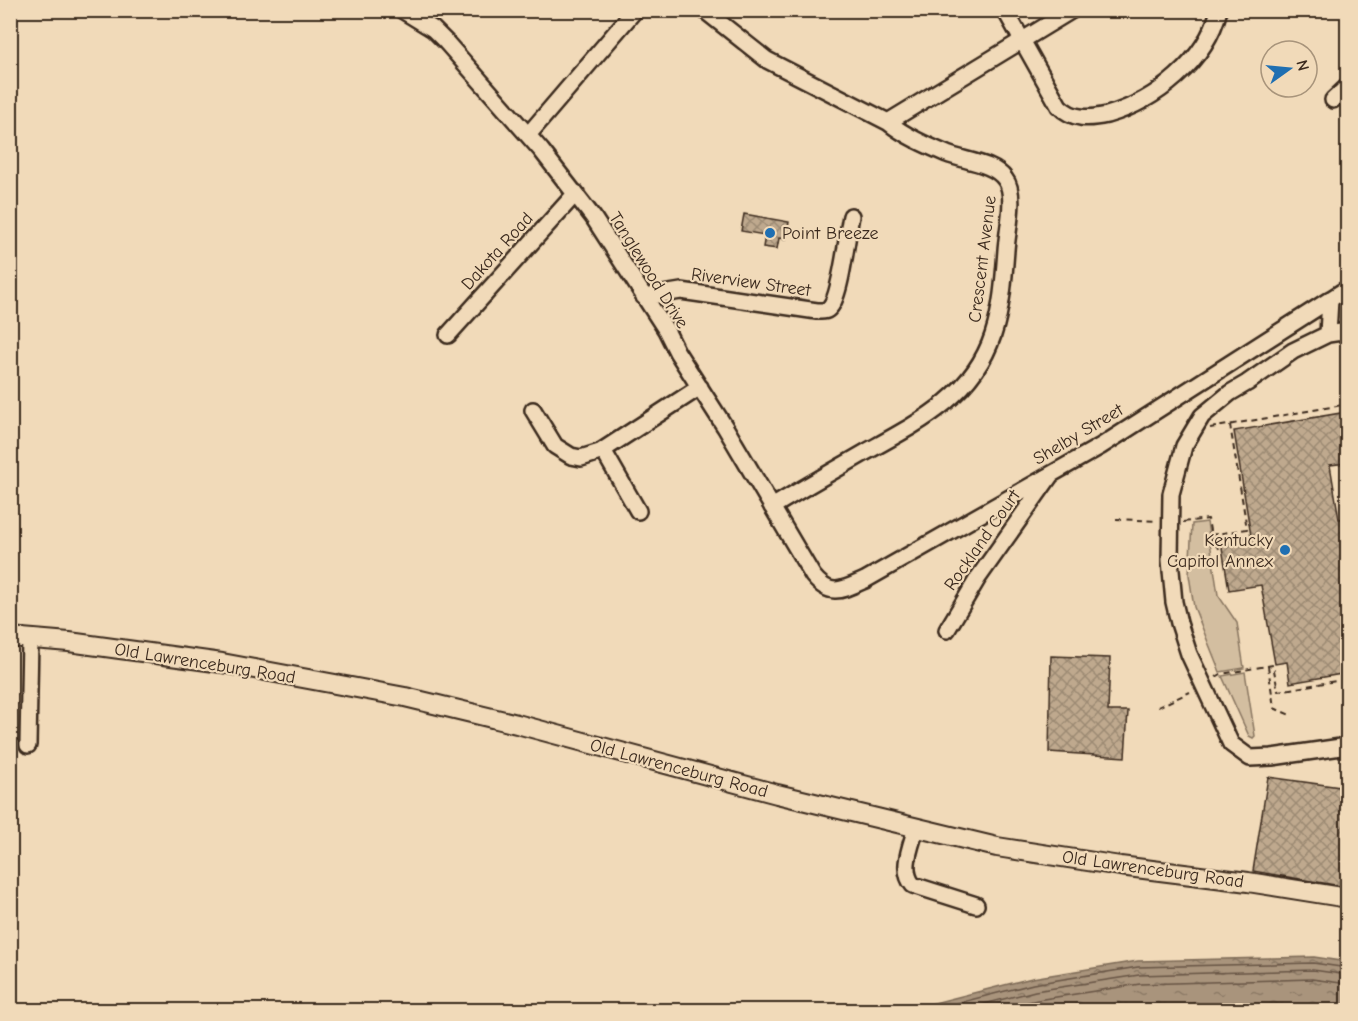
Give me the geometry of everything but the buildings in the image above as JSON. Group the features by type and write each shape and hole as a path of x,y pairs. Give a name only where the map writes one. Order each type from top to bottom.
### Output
{"main road":[{"name":"Old Lawrenceburg Road","path":"10,637 69,642 222,663 405,697 516,724 777,794 997,847 1347,898"}],"street":[{"name":"Tanglewood Drive","path":"402,10 433,29 446,42 528,135 576,194 644,297 820,585"},
{"path":"528,135 635,10"},
{"path":"704,10 767,60 888,122 1072,10"},
{"path":"1005,10 1050,92 1065,111 1081,118 1107,115 1139,103 1161,89 1195,56 1209,36 1219,10"},
{"path":"1333,100 1347,86"},
{"name":"Crescent Avenue","path":"772,507 939,409 963,387 993,334 1001,295 1011,207 1007,180 995,170 950,155 901,132 888,122"},
{"name":"Dakota Road","path":"448,335 576,194"},
{"name":"Riverview Street","path":"644,297 681,291 826,311 832,305 837,289 851,216"},
{"name":"Shelby Street","path":"820,585 829,590 842,590 865,580 1101,446 1347,288"},
{"path":"1328,334 1330,299"},
{"path":"1347,331 1328,334 1293,351 1230,393 1202,416 1184,446 1171,494 1170,560 1174,602 1189,654 1231,744 1250,758 1272,758 1347,746"},
{"path":"533,410 555,446 562,452 581,458 603,450 700,387"},
{"path":"603,450 638,511"},
{"name":"Rockland Court","path":"947,630 972,586 1051,474"},
{"path":"28,745 30,639"},
{"path":"916,828 907,867 908,879 913,885 976,905"}],"path":[{"path":"1192,431 1347,404"},
{"path":"1211,535 1247,529 1230,425"},
{"path":"1116,519 1155,521"},
{"path":"1192,522 1208,519 1212,542 1221,550"},
{"path":"1221,674 1273,665 1278,691 1347,680"},
{"path":"1268,666 1274,708 1290,715"},
{"path":"1158,707 1188,693"}],"shaded area":[{"path":"1207,522 1218,595 1237,623 1244,668 1220,672 1194,607 1189,575 1192,524"},
{"path":"1245,672 1255,736 1253,738 1249,736 1222,676"}],"water":[{"path":"1314,957 1347,962 1347,1010 907,1010 1032,978 1138,961"}],"place":[{"name":"Point Breeze","path":"770,233"},
{"name":"Kentucky Capitol Annex","path":"1285,550"}]}
